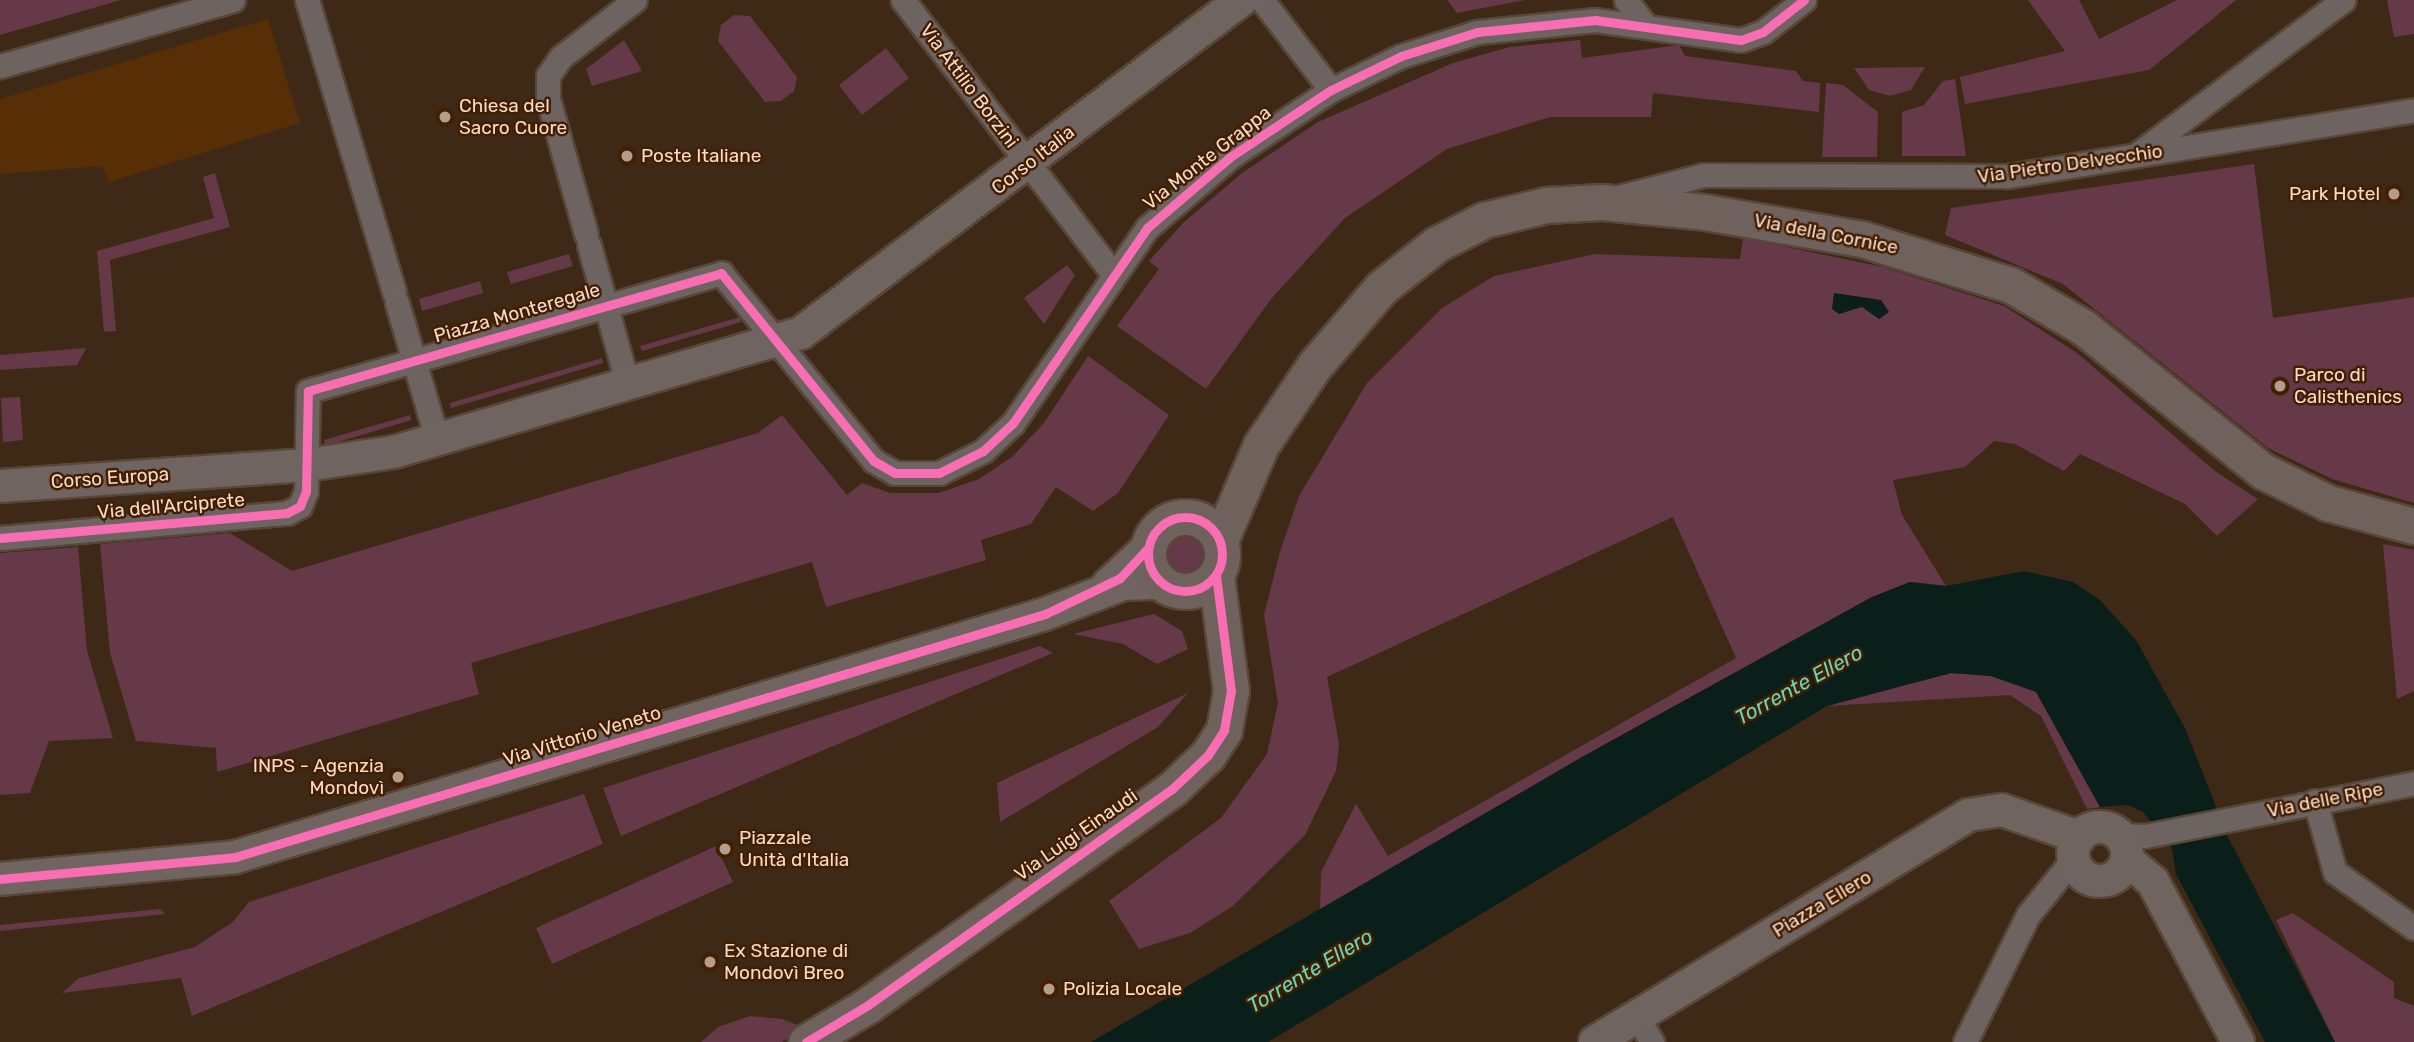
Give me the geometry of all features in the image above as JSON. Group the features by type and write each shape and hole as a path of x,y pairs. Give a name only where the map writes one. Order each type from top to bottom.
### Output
{"main road":[{"name":"Via della Cornice","path":"1147,549 1169,520 1193,517 1261,445 1347,324 1437,244 1511,212 1602,202 1715,213 1862,239 2011,285 2083,327 2263,471 2328,503 2414,526"},
{"name":"Via della Cornice","path":"1216,575 1220,541 1261,445"},
{"path":"1193,517 1220,541"},
{"path":"1147,549 1172,587 1210,605 1224,626"},
{"path":"1172,587 1216,575"},
{"name":"Via Luigi Einaudi","path":"806,1042 868,1005 1184,780 1224,730 1231,691 1216,575"},
{"name":"Via Luigi Einaudi","path":"843,1042 868,1005"}],"street":[{"path":"0,66 233,0"},
{"name":"Piazza Monteregale","path":"307,0 438,442"},
{"name":"Piazza Monteregale","path":"628,386 548,99 548,76 561,57 635,0"},
{"name":"Via Attilio Borzini","path":"903,0 1112,272"},
{"name":"Corso Italia","path":"777,342 825,321 1241,0"},
{"path":"1262,0 1331,90"},
{"path":"1626,0 1645,25"},
{"name":"Via Monte Grappa","path":"777,342 874,461 895,472 939,473 983,451 1013,423 1112,272 1147,228 1208,175 1331,90 1401,56 1477,32 1555,20 1645,25 1741,40 1763,32 1804,0"},
{"path":"2134,156 2343,0"},
{"name":"Via Pietro Delvecchio","path":"1602,202 1703,175 1989,178 2414,110"},
{"name":"Piazza Monteregale","path":"307,465 308,391 720,272 777,342"},
{"path":"307,465 438,442 777,342"},
{"name":"Corso Europa","path":"0,486 307,465"},
{"name":"Via dell'Arciprete","path":"0,538 240,518 300,506 307,465"},
{"name":"Via Vittorio Veneto","path":"1086,598 1130,571 1147,549"},
{"name":"Via Vittorio Veneto","path":"0,879 235,857 1135,582 1172,587"},
{"name":"Via delle Ripe","path":"2128,852 2231,819 2414,783"},
{"path":"2315,802 2335,872 2414,928"},
{"name":"Piazza Ellero","path":"1595,1042 1644,1029 1969,815 2002,810 2071,855"},
{"path":"1965,1042 2028,915 2071,855 2099,827 2128,852 2153,881 2238,1042"},
{"path":"2071,855 2097,881 2128,852"}],"shaded area":[{"path":"0,0 121,0 0,35"},
{"path":"1447,0 1525,0 1457,13"},
{"path":"2028,0 2079,0 2099,39 2177,0 2236,0 2149,70 1965,104 1960,77 2065,51"},
{"path":"2387,0 2414,0 2414,34 2394,37"},
{"path":"734,15 750,16 797,77 794,91 781,101 765,102 718,41 721,25"},
{"path":"268,19 300,123 109,182 102,166 0,174 0,99"},
{"path":"624,40 642,71 592,86 586,69"},
{"path":"1580,40 1582,58 1679,45 1685,56 1796,71 1803,81 1820,83 1819,112 1653,93 1651,117 1550,117 1447,149 1345,218 1271,299 1206,389 1117,326 1159,269 1149,261 1183,223 1242,173 1318,122 1453,63 1510,47"},
{"path":"886,48 909,78 862,115 839,85"},
{"path":"1925,67 1911,90 1890,96 1869,90 1854,68"},
{"path":"1955,79 1966,156 1902,156 1902,112 1924,105 1943,81"},
{"path":"1826,83 1843,85 1878,112 1877,157 1822,157"},
{"path":"2254,164 2273,318 2414,297 2414,503 2332,479 2268,448 2063,284 1945,235 1951,208"},
{"path":"215,173 230,227 110,260 116,331 104,332 97,251 214,218 203,177"},
{"path":"1743,238 1883,267 2004,306 2077,353 2216,472 2258,499 2217,536 2185,504 2080,454 2064,471 2015,444 1994,441 1965,467 1893,480 1902,515 1946,586 1910,582 1872,597 1582,757 1320,912 1321,872 1356,804 1388,856 1736,658 1673,517 1327,677 1339,744 1336,771 1305,835 1233,906 1190,933 1139,949 1109,901 1221,818 1267,754 1278,703 1264,615 1280,552 1299,496 1367,383 1442,308 1494,276 1595,254 1740,259"},
{"path":"569,254 573,266 511,284 507,272"},
{"path":"1067,265 1075,275 1044,324 1024,298"},
{"path":"480,281 483,293 422,311 419,299"},
{"path":"740,317 741,322 642,351 640,346"},
{"path":"86,348 77,365 0,370 0,355"},
{"path":"1088,356 1169,415 1118,493 1093,511 1056,487 1031,524 981,540 986,560 826,607 812,562 471,663 479,694 217,772 216,748 136,741 110,653 100,544 230,533 292,571 758,433 782,415 847,495 862,483 890,493 939,493 979,479 1012,457 1044,423"},
{"path":"602,358 603,363 451,408 450,403"},
{"path":"20,397 23,440 3,442 1,398"},
{"path":"410,415 411,420 325,446 324,440"},
{"path":"1185,533 1200,539 1206,554 1200,569 1185,575 1170,569 1164,554 1170,539"},
{"path":"2383,544 2414,550 2414,691 2397,699"},
{"path":"78,547 87,651 113,738 49,741 30,793 0,795 0,553"},
{"path":"1154,614 1182,631 1188,649 1157,664 1123,644 1073,634"},
{"path":"1040,646 1053,653 621,836 603,788"},
{"path":"1951,673 1991,676 2036,692 2100,807 2087,809 2041,716 2010,695 1827,706"},
{"path":"1188,693 1158,727 1000,822 997,783"},
{"path":"584,794 603,844 192,1016 181,978 62,993 79,978 195,947 233,922 249,902"},
{"path":"716,846 733,882 552,964 536,928"},
{"path":"160,909 165,914 0,931 0,925"},
{"path":"2293,913 2394,982 2394,998 2414,1006 2414,1042 2335,1042 2276,920"},
{"path":"750,1016 782,1019 805,1028 782,1042 701,1042 718,1027"}],"water":[{"path":"1834,293 1881,300 1889,312 1879,319 1862,307 1839,314 1832,309"},
{"name":"Torrente Ellero","path":"2024,571 2073,582 2100,600 2136,640 2186,730 2227,835 2335,1042 2265,1042 2176,874 2172,849 2143,812 2128,805 2100,807 2036,692 1991,676 1951,673 1827,706 1268,1042 1091,1042 1582,757 1872,597 1910,582 1946,586"}],"cycle path":[{"path":"0,538 287,513 300,506 306,491 308,391 721,273 874,461 895,473 939,473 983,451 1013,423 1147,228 1230,157 1331,90 1401,56 1477,32 1595,20 1741,40 1763,32 1804,0"},
{"path":"1178,517 1192,517 1206,523 1216,533 1222,554 1216,575 1206,585 1192,591 1178,591 1164,585 1154,575 1148,561 1148,547 1154,533 1164,523 1178,517"},
{"path":"0,879 235,857 1045,614 1120,578 1147,549"},
{"path":"806,1042 868,1005 1172,789 1208,755 1224,730 1231,691 1216,575"}],"place":[{"name":"Chiesa del Sacro Cuore","path":"445,117"},
{"name":"Poste Italiane","path":"627,156"},
{"name":"Park Hotel","path":"2394,194"},
{"name":"Parco di Calisthenics","path":"2280,386"},
{"name":"INPS - Agenzia Mondovì","path":"398,777"},
{"name":"Piazzale Unità d'Italia","path":"725,849"},
{"name":"Ex Stazione di Mondovì Breo","path":"710,962"},
{"name":"Polizia Locale","path":"1049,989"}]}
